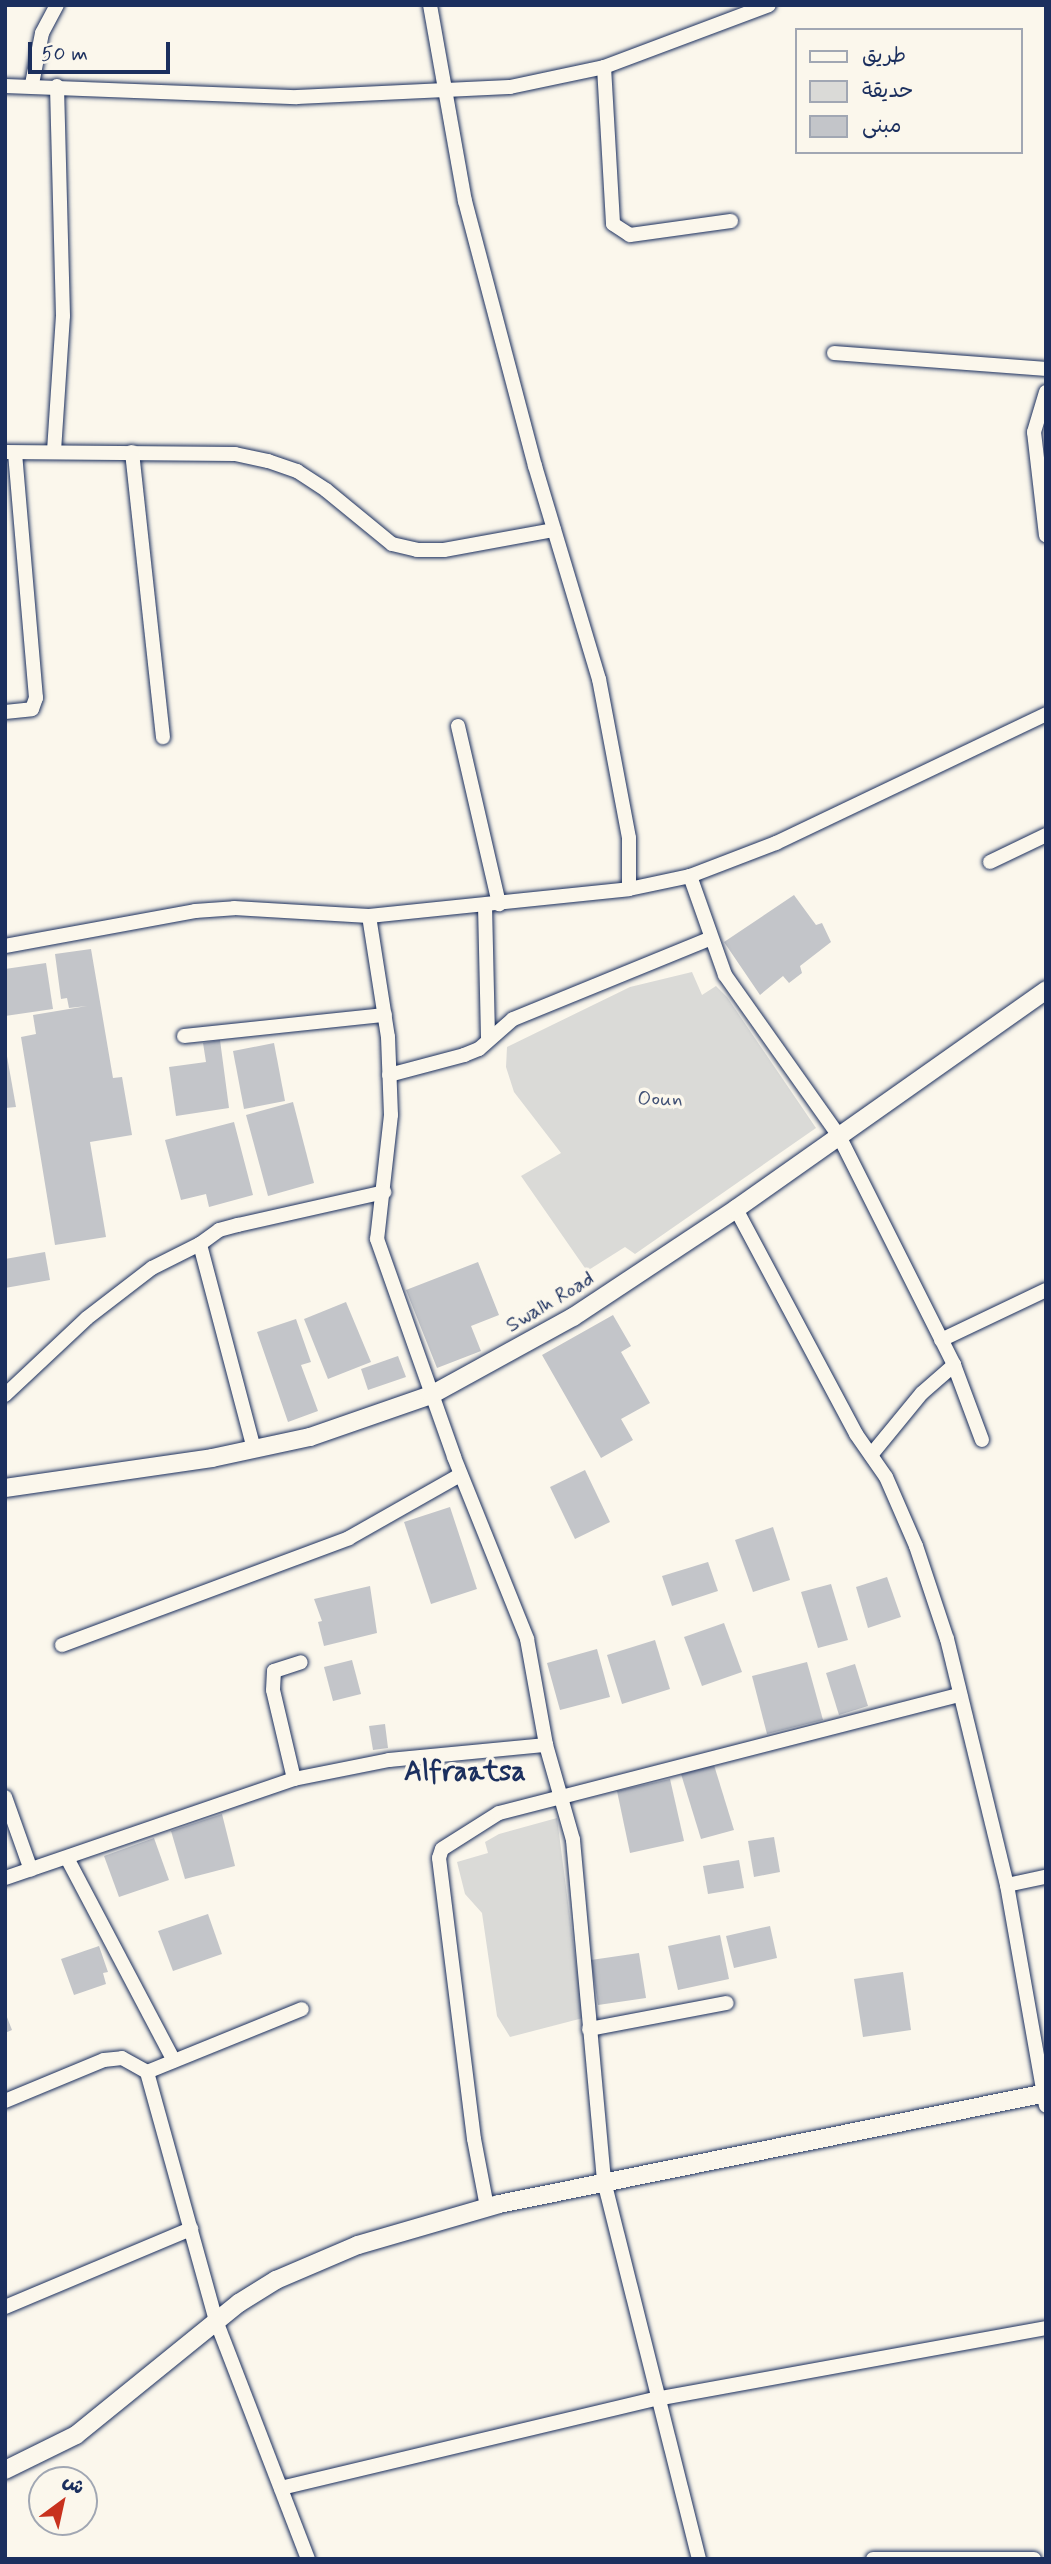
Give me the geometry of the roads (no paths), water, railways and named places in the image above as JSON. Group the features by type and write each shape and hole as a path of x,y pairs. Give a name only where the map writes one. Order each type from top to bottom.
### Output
{"street":[{"path":"32,84 42,33 57,5"},
{"path":"430,5 465,201 554,530 602,692 629,838 629,889"},
{"path":"5,86 32,84 297,97 510,87 604,67 769,5"},
{"path":"604,67 613,224 630,235 731,221"},
{"path":"54,452 63,316 57,86"},
{"path":"834,353 1046,369"},
{"path":"1046,392 1034,432 1046,535"},
{"path":"5,712 32,709 36,698 10,452 235,454 268,461 297,471 326,490 392,544 417,550 443,550 554,530"},
{"path":"132,452 163,737"},
{"path":"5,946 195,911 233,908 369,916 629,889 690,876 776,843 1046,714"},
{"path":"458,726 492,904 488,1040"},
{"path":"990,862 1046,835"},
{"path":"690,876 709,939 725,975 839,1136 954,1365 982,1440"},
{"path":"369,916 385,1015 389,1075 384,1192 377,1239 460,1475 527,1639 546,1745 573,1840 604,2181 656,2399 699,2559"},
{"path":"389,1075 464,1055 488,1040 513,1019 709,939"},
{"name":"Swalh Road","path":"5,1488 254,1449 310,1437 431,1395 573,1317 736,1209 1046,990"},
{"path":"184,1036 385,1015"},
{"path":"5,1395 88,1318 152,1268 228,1228 384,1192"},
{"path":"5,2470 76,2435 215,2318 276,2280 324,2258 487,2207 604,2181 1045,2097 1007,1885 960,1695 904,1511 736,1209"},
{"path":"200,1244 254,1449"},
{"path":"941,1340 1046,1290"},
{"path":"871,1455 922,1393 954,1365"},
{"path":"62,1645 349,1538 460,1475"},
{"path":"294,1779 273,1690 274,1671 301,1662"},
{"path":"487,2207 474,2139 439,1858 448,1842 499,1813 563,1800 960,1695"},
{"path":"5,1878 294,1779 389,1760 546,1745"},
{"path":"5,1797 32,1870"},
{"path":"67,1858 174,2061"},
{"path":"1007,1885 1046,1877"},
{"path":"589,2029 727,2003"},
{"path":"147,2072 302,2009"},
{"path":"5,2101 104,2060 122,2058 147,2072 215,2318 308,2559"},
{"path":"5,2307 191,2230"},
{"path":"281,2488 656,2399 1046,2328"},
{"path":"873,2559 1034,2559"}],"district":[{"name":"Alfraatsa","path":"465,1773"}],"park label":[{"name":"Ooun","path":"660,1099"}]}
